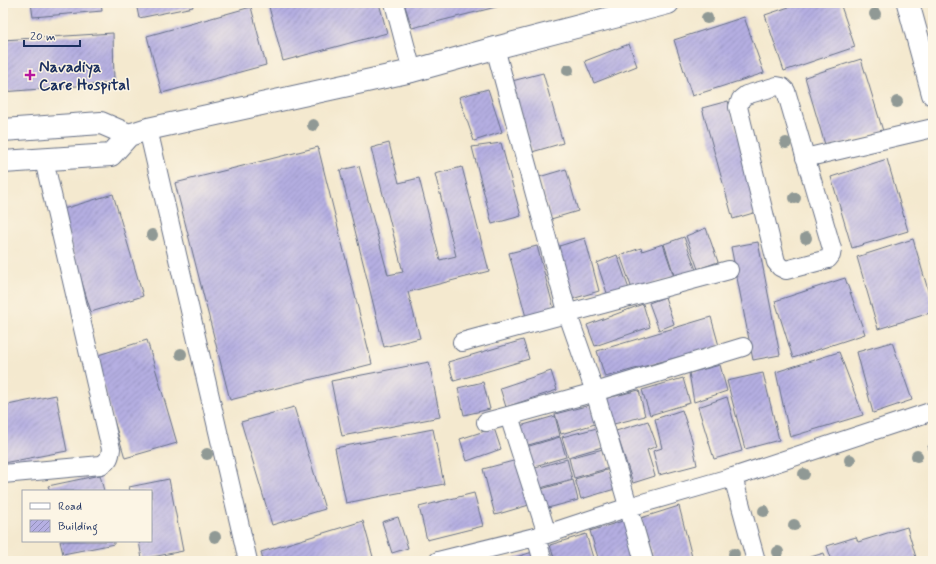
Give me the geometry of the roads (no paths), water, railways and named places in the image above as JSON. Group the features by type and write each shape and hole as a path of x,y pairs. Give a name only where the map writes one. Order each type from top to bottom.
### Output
{"street":[{"path":"394,3 412,71"},
{"path":"3,130 101,123 139,132 412,71 668,3"},
{"path":"908,3 933,94"},
{"path":"495,48 568,315 595,392 630,507 644,561"},
{"path":"776,86 782,87 786,91 805,158 832,249 831,255 828,259 786,270 780,267 776,262 738,107 741,99 746,95 776,86"},
{"path":"805,158 933,128"},
{"path":"3,162 111,155 139,132"},
{"path":"139,132 248,561"},
{"path":"3,474 101,465 107,462 111,449 44,160"},
{"path":"462,342 568,315 729,270"},
{"path":"486,422 595,392 743,347"},
{"path":"445,560 541,536 630,507 734,477 933,412"},
{"path":"509,416 541,536 543,561"},
{"path":"734,477 756,561"}],"place":[{"name":"Navadiya Care Hospital","path":"30,75"}]}
